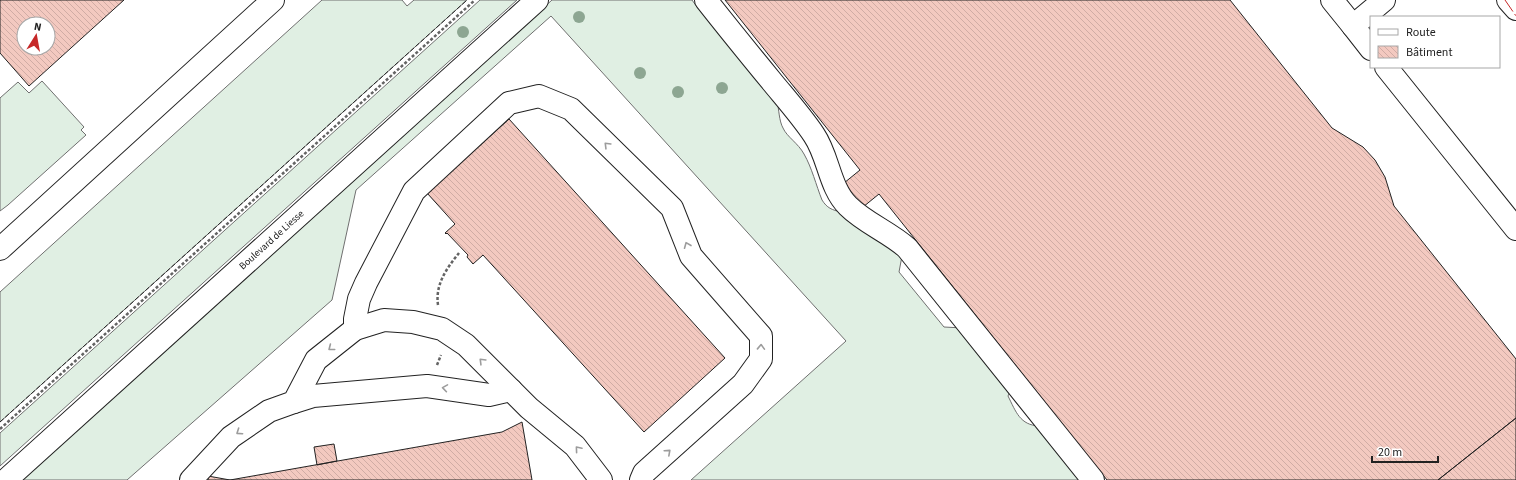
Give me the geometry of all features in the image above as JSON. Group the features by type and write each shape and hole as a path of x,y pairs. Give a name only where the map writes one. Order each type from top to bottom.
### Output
{"street":[{"path":"0,249 273,0"},
{"name":"Boulevard de Liesse","path":"6,480 537,0"},
{"path":"706,0 815,136 823,152 839,194 847,205 860,216 897,239 907,248 1093,480"},
{"path":"1332,0 1370,48"},
{"path":"1353,26 1384,0"},
{"path":"1508,0 1516,9"},
{"path":"1387,68 1516,229"},
{"path":"355,329 355,319 359,299 414,192 509,103 539,96 571,109 672,208 691,256 762,336 760,359 743,384 644,473 641,480"},
{"path":"294,402 316,360 355,329 384,320 413,322 442,330 466,345 529,408 575,446 602,480"},
{"path":"191,480 231,437 269,411 294,402 320,396 427,386 489,395 511,390"}],"path":[{"path":"0,429 475,0"}],"green space":[{"path":"322,0 402,0 407,6 414,0 467,0 0,422 0,292"},
{"path":"480,0 517,0 0,466 0,433"},
{"path":"552,0 692,0 697,7 703,7 777,101 782,125 787,134 804,154 824,203 830,208 841,212 902,256 899,272 944,327 963,328 1011,389 1008,396 1019,417 1027,423 1039,426 1084,480 691,480 846,341 551,16 356,190 332,300 127,480 20,480"},
{"path":"42,81 84,127 81,130 86,135 0,211 0,98 18,82 29,93"}],"building":[{"path":"0,0 124,0 29,86 0,53"},
{"path":"725,0 1230,0 1332,128 1363,147 1375,160 1385,177 1394,206 1516,359 1516,418 1438,480 1107,480 879,194 863,207 856,200 844,183 860,170"},
{"path":"509,119 725,358 644,432 483,255 473,264 467,257 468,255 447,233 445,233 455,224 427,193"},
{"path":"1516,418 1516,480 1438,480"},
{"path":"522,422 532,480 230,480 502,432"},
{"path":"334,444 337,461 317,465 314,447"},
{"path":"208,476 230,480 208,480"}],"fence":[{"path":"0,422 467,0"}],"power":[{"path":"1505,0 1516,16"}]}
